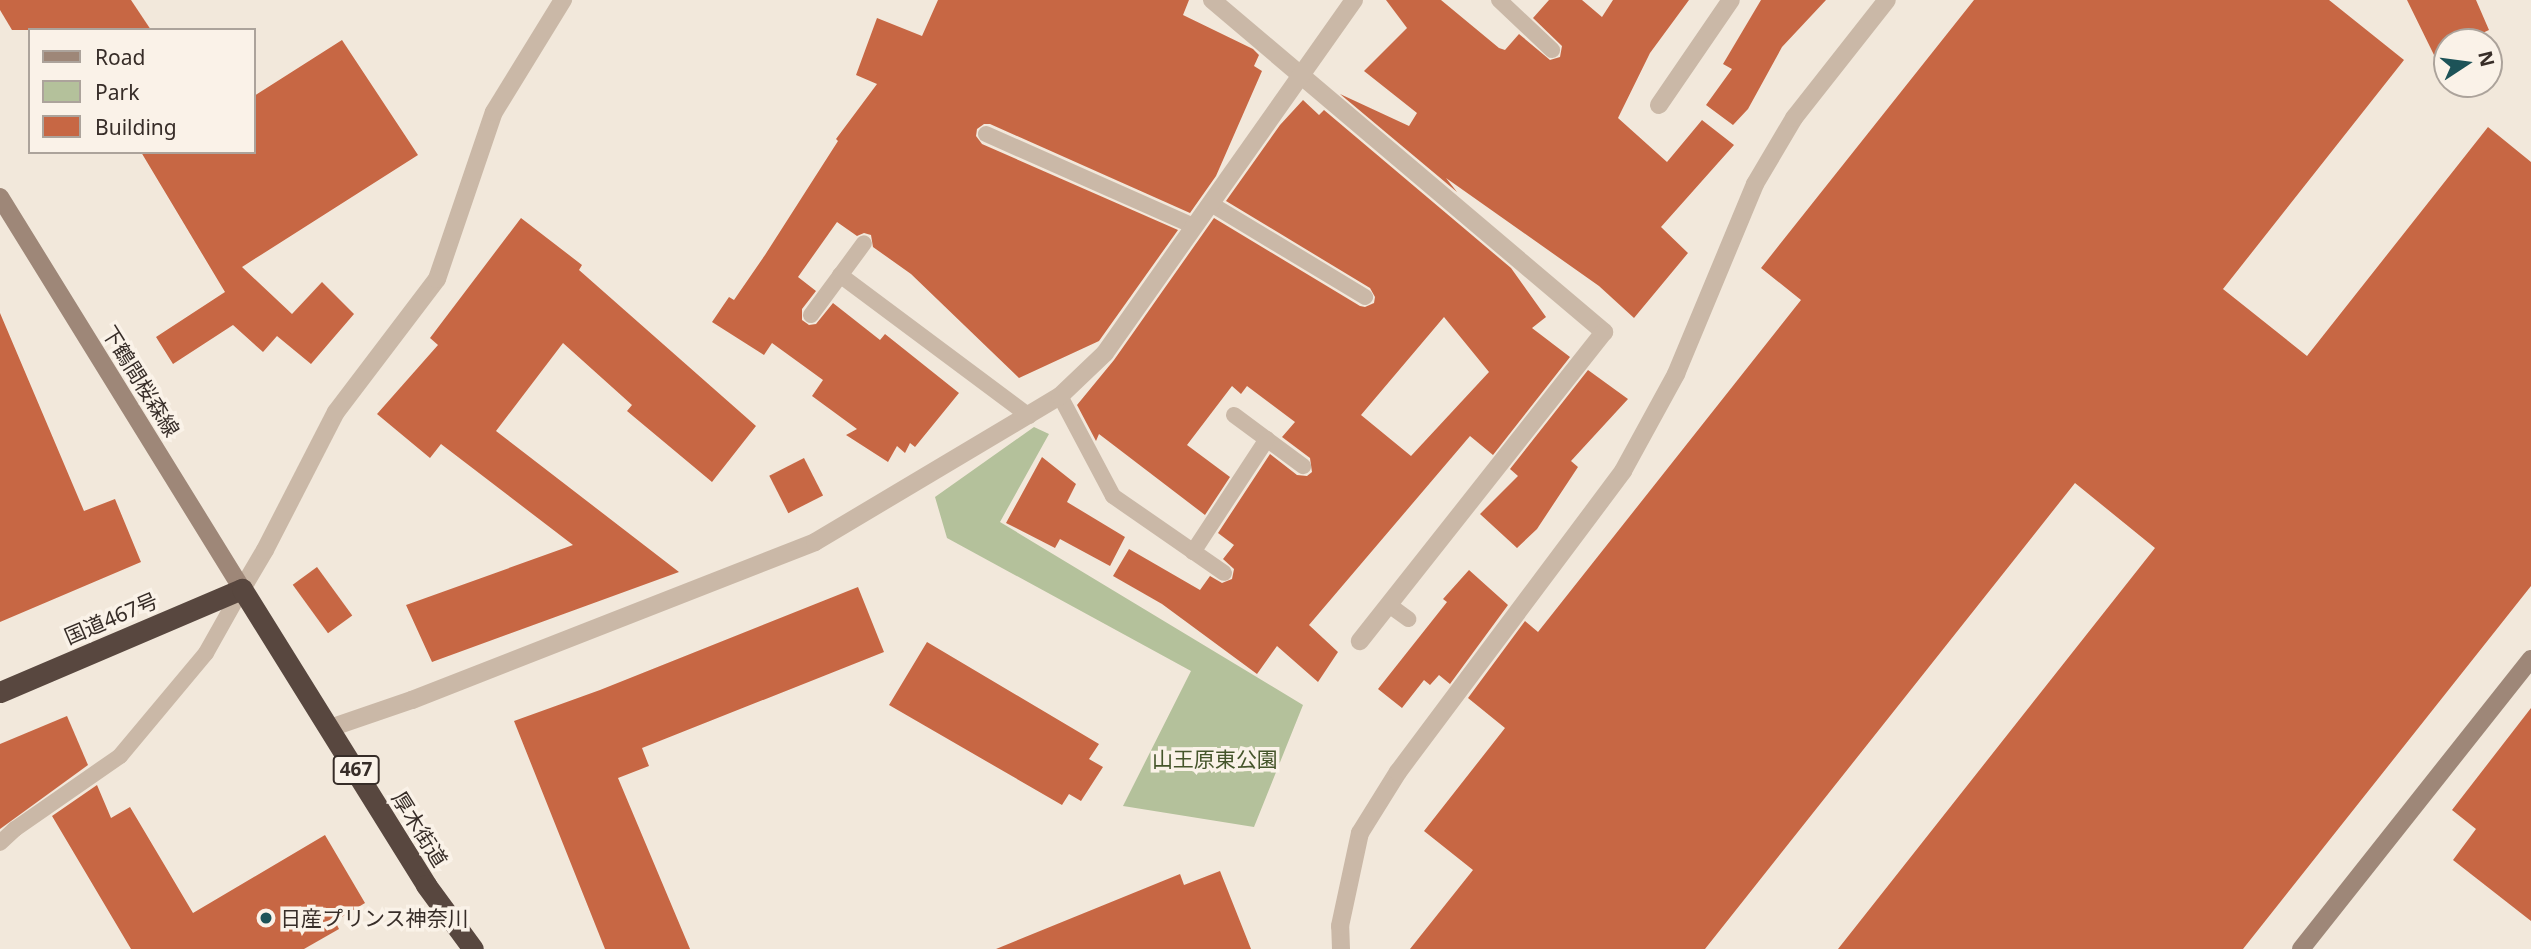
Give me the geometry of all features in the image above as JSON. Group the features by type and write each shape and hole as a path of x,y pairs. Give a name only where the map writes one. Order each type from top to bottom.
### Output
{"highway":[{"name":"国道467号","path":"0,692 242,589"},
{"name":"厚木街道","path":"242,589 426,885 473,949"}],"street":[{"path":"242,589 336,412 437,279 494,112 563,0"},
{"path":"1212,0 1298,76 1604,332 1360,641"},
{"path":"330,728 412,700 815,542 1060,396 1105,353 1354,0"},
{"path":"1341,949 1340,926 1360,833 1398,772 1623,471 1676,374 1755,184 1794,118 1887,0"},
{"path":"1659,105 1724,2"},
{"name":"下鶴間桜森線","path":"0,197 242,589"},
{"path":"2301,949 2531,659"}],"lane":[{"path":"1499,0 1552,50"},
{"path":"986,134 1194,226"},
{"path":"1211,204 1365,297"},
{"path":"811,315 863,243"},
{"path":"840,275 1028,416"},
{"path":"1060,396 1113,496 1224,573"},
{"path":"1234,415 1303,466"},
{"path":"1193,552 1267,439"},
{"path":"0,844 15,830 120,757 206,653 242,589"},
{"path":"1389,605 1408,619"}],"green space":[{"name":"山王原東公園","path":"1034,427 1049,434 1000,522 1303,705 1254,827 1123,806 1191,671 947,538 935,497"}],"building":[{"path":"0,0 131,0 150,28 12,30 0,10"},
{"path":"938,0 1189,0 1183,15 1253,49 1259,55 1254,66 1262,71 1216,176 1190,213 990,124 984,124 977,129 976,136 982,144 1178,230 1099,341 1019,378 911,274 873,247 871,235 864,233 857,236 837,222 798,277 816,291 802,309 802,320 809,325 816,324 833,303 880,340 885,334 959,393 915,447 910,443 905,453 897,446 888,462 846,435 857,429 812,396 823,380 772,343 764,355 712,322 729,297 734,300 838,141 836,139 877,84 856,75 877,18 922,36"},
{"path":"1386,0 1441,0 1499,48 1505,50 1519,34 1550,60 1560,57 1562,46 1533,18 1549,0 1582,0 1602,17 1613,0 1689,0 1650,53 1618,118 1667,162 1702,120 1734,145 1661,227 1688,253 1634,318 1599,286 1446,178 1457,192 1340,94 1409,126 1417,113 1364,71 1407,28"},
{"path":"1761,0 1826,0 1782,47 1748,109 1733,125 1706,105 1732,69 1723,64"},
{"path":"1974,0 2329,0 2404,60 2223,289 2307,356 2488,127 2531,162 2531,586 2243,949 1838,949 2155,548 2075,483 1705,949 1410,949 1473,870 1424,831 1505,728 1468,698 1525,621 1538,632 1801,300 1761,268"},
{"path":"2407,0 2476,0 2488,28 2433,28 2433,53"},
{"path":"342,40 418,155 242,267 292,314 322,282 354,314 311,364 277,336 263,352 233,325 173,364 156,337 225,292 142,154 256,154 256,95"},
{"path":"1303,100 1319,115 1324,110 1511,268 1546,317 1532,328 1570,357 1493,455 1470,436 1309,625 1338,652 1318,682 1277,646 1257,674 1162,604 1113,576 1129,549 1200,590 1210,576 1222,583 1232,579 1234,569 1223,559 1234,545 1218,533 1270,454 1297,475 1307,476 1312,472 1310,458 1282,437 1295,422 1247,386 1241,394 1232,386 1187,445 1230,477 1205,515 1099,434 1096,441 1077,405 1114,360 1214,218 1360,306 1374,303 1375,297 1370,288 1226,201 1280,125","holes":["1444,317 1489,372 1411,456 1361,415"]},
{"path":"521,218 582,265 579,270 756,426 712,482 627,411 632,405 563,343 496,431 679,572 432,662 406,605 573,545 441,444 430,458 377,414 438,345 430,338"},
{"path":"0,313 84,511 115,499 141,562 0,622"},
{"path":"1588,370 1628,399 1571,461 1578,467 1537,529 1517,548 1480,514 1518,476 1510,469"},
{"path":"1042,457 1076,484 1067,502 1125,537 1110,566 1060,539 1055,548 1006,523"},
{"path":"804,458 823,495 788,513 769,476"},
{"path":"317,567 352,616 328,633 293,585"},
{"path":"1469,570 1508,605 1450,684 1439,675 1430,685 1424,680 1402,708 1378,689 1447,602 1443,599"},
{"path":"858,587 884,652 642,748 649,766 618,778 690,949 605,949 514,721 600,690"},
{"path":"927,642 1099,744 1089,759 1103,767 1081,801 1069,794 1062,805 889,705"},
{"path":"2531,708 2531,921 2453,860 2476,829 2452,810"},
{"path":"67,716 88,765 0,829 0,744"},
{"path":"97,785 111,818 130,807 193,913 325,835 365,903 335,921 339,929 304,949 131,949 52,816"},
{"path":"1220,871 1251,949 996,949 1180,874 1184,885"}],"place":[{"name":"日産プリンス神奈川","path":"266,918"}]}
